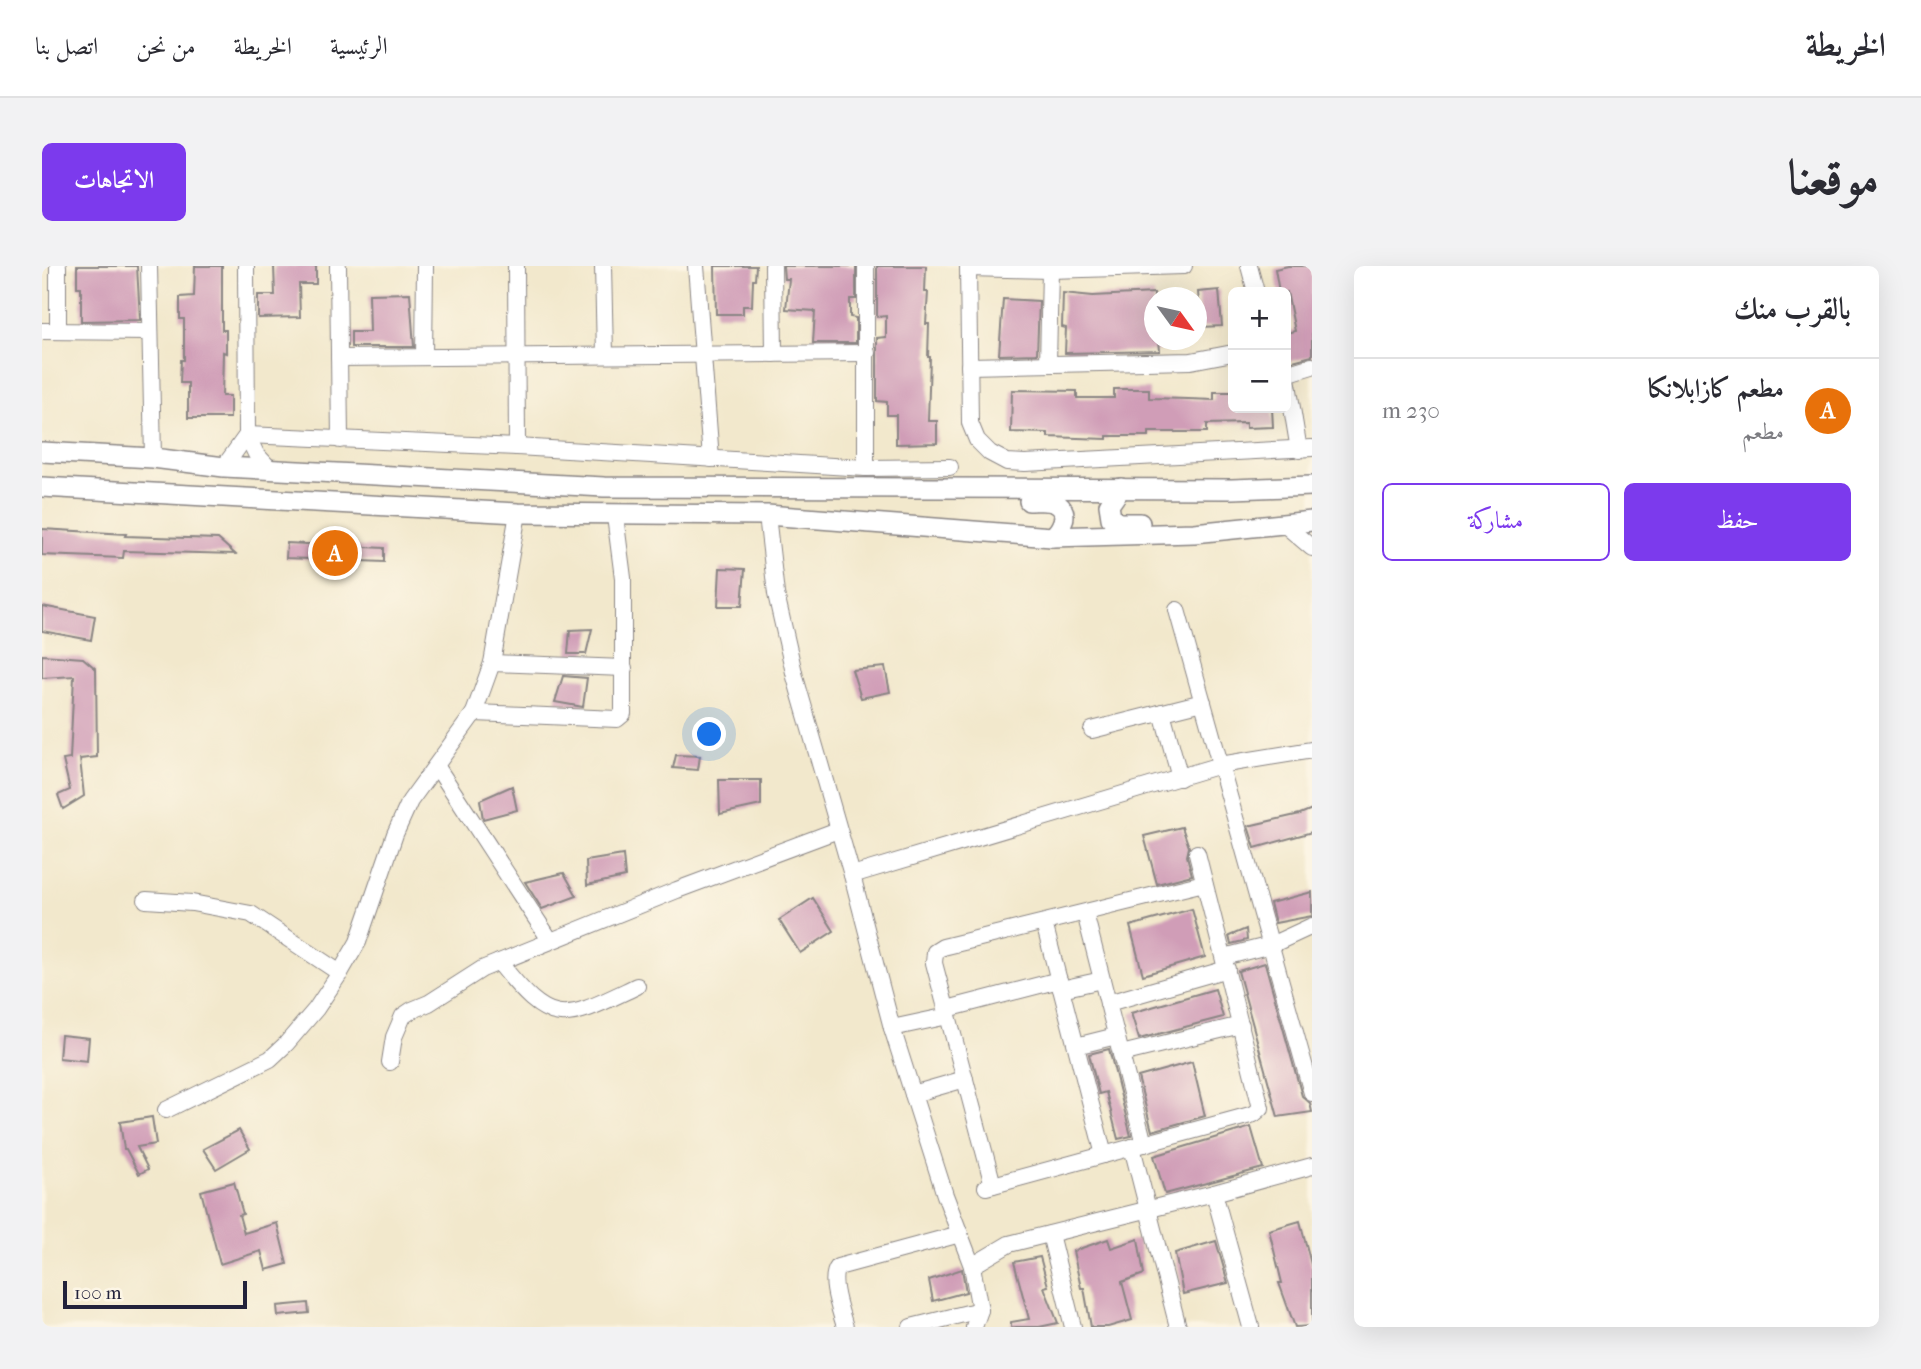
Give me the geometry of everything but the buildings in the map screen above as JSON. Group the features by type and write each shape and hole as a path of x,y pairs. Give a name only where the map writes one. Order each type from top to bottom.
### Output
{"main road":[{"path":"42,452 152,458 224,467 604,487 1232,489 1311,485"},
{"path":"42,487 518,513 767,516 1052,537 1194,533 1312,521"},
{"path":"1121,488 1109,505 1109,515 1113,520 1122,523 1169,523 1194,533"},
{"path":"947,489 969,500 1057,503 1063,510 1063,520 1060,530 1052,537"}],"street":[{"path":"58,266 50,331 150,332"},
{"path":"149,266 152,458"},
{"path":"246,266 247,435 256,454 270,469"},
{"path":"338,266 340,440"},
{"path":"424,357 425,266"},
{"path":"516,266 517,447"},
{"path":"603,266 605,355"},
{"path":"695,266 711,459"},
{"path":"774,266 774,354"},
{"path":"866,266 866,468"},
{"path":"1184,266 1050,270 968,267 970,423 983,447 998,458 1016,463 1305,449 1291,393"},
{"path":"1250,266 1255,287"},
{"path":"1048,364 1050,270"},
{"path":"339,358 867,353"},
{"path":"969,366 1191,361 1228,354"},
{"path":"1291,372 1312,366"},
{"path":"247,435 517,447 866,468 950,467"},
{"path":"224,467 247,435"},
{"path":"166,1110 270,1059 316,1009 340,973 358,942 400,823 421,785 437,767 474,713 492,663 518,513"},
{"path":"474,713 621,718 624,710 623,578 615,516"},
{"path":"767,516 776,594 788,645 892,1028 972,1266 980,1310 974,1327"},
{"path":"1285,524 1312,548"},
{"path":"1177,610 1312,1093"},
{"path":"492,663 624,668"},
{"path":"1092,730 1203,702"},
{"path":"1162,712 1180,778"},
{"path":"852,874 1220,765 1312,750"},
{"path":"437,767 551,940"},
{"path":"390,1062 394,1037 404,1016 468,977 551,940 838,830"},
{"path":"1197,853 1262,1103 1258,1112 989,1186 965,1079 934,963 937,950 1204,883"},
{"path":"146,900 192,903 251,914 340,973"},
{"path":"1084,913 1121,1054 1148,1210 1178,1327"},
{"path":"1044,923 1104,1155"},
{"path":"1108,1003 1225,963 1312,926"},
{"path":"499,962 528,998 541,1008 567,1014 584,1011 637,986"},
{"path":"892,1028 1060,985 1102,980"},
{"path":"1121,1054 1241,1025"},
{"path":"1076,1046 1116,1036"},
{"path":"913,1094 965,1079"},
{"path":"972,1266 1010,1244 1312,1166"},
{"path":"1214,1193 1251,1327"},
{"path":"845,1327 834,1280 834,1271 838,1267 960,1234"},
{"path":"1050,1234 1073,1327"},
{"path":"911,1327 980,1310"}],"place":[{"name":"مطعم كازابلانكا","path":"335,553"}]}
